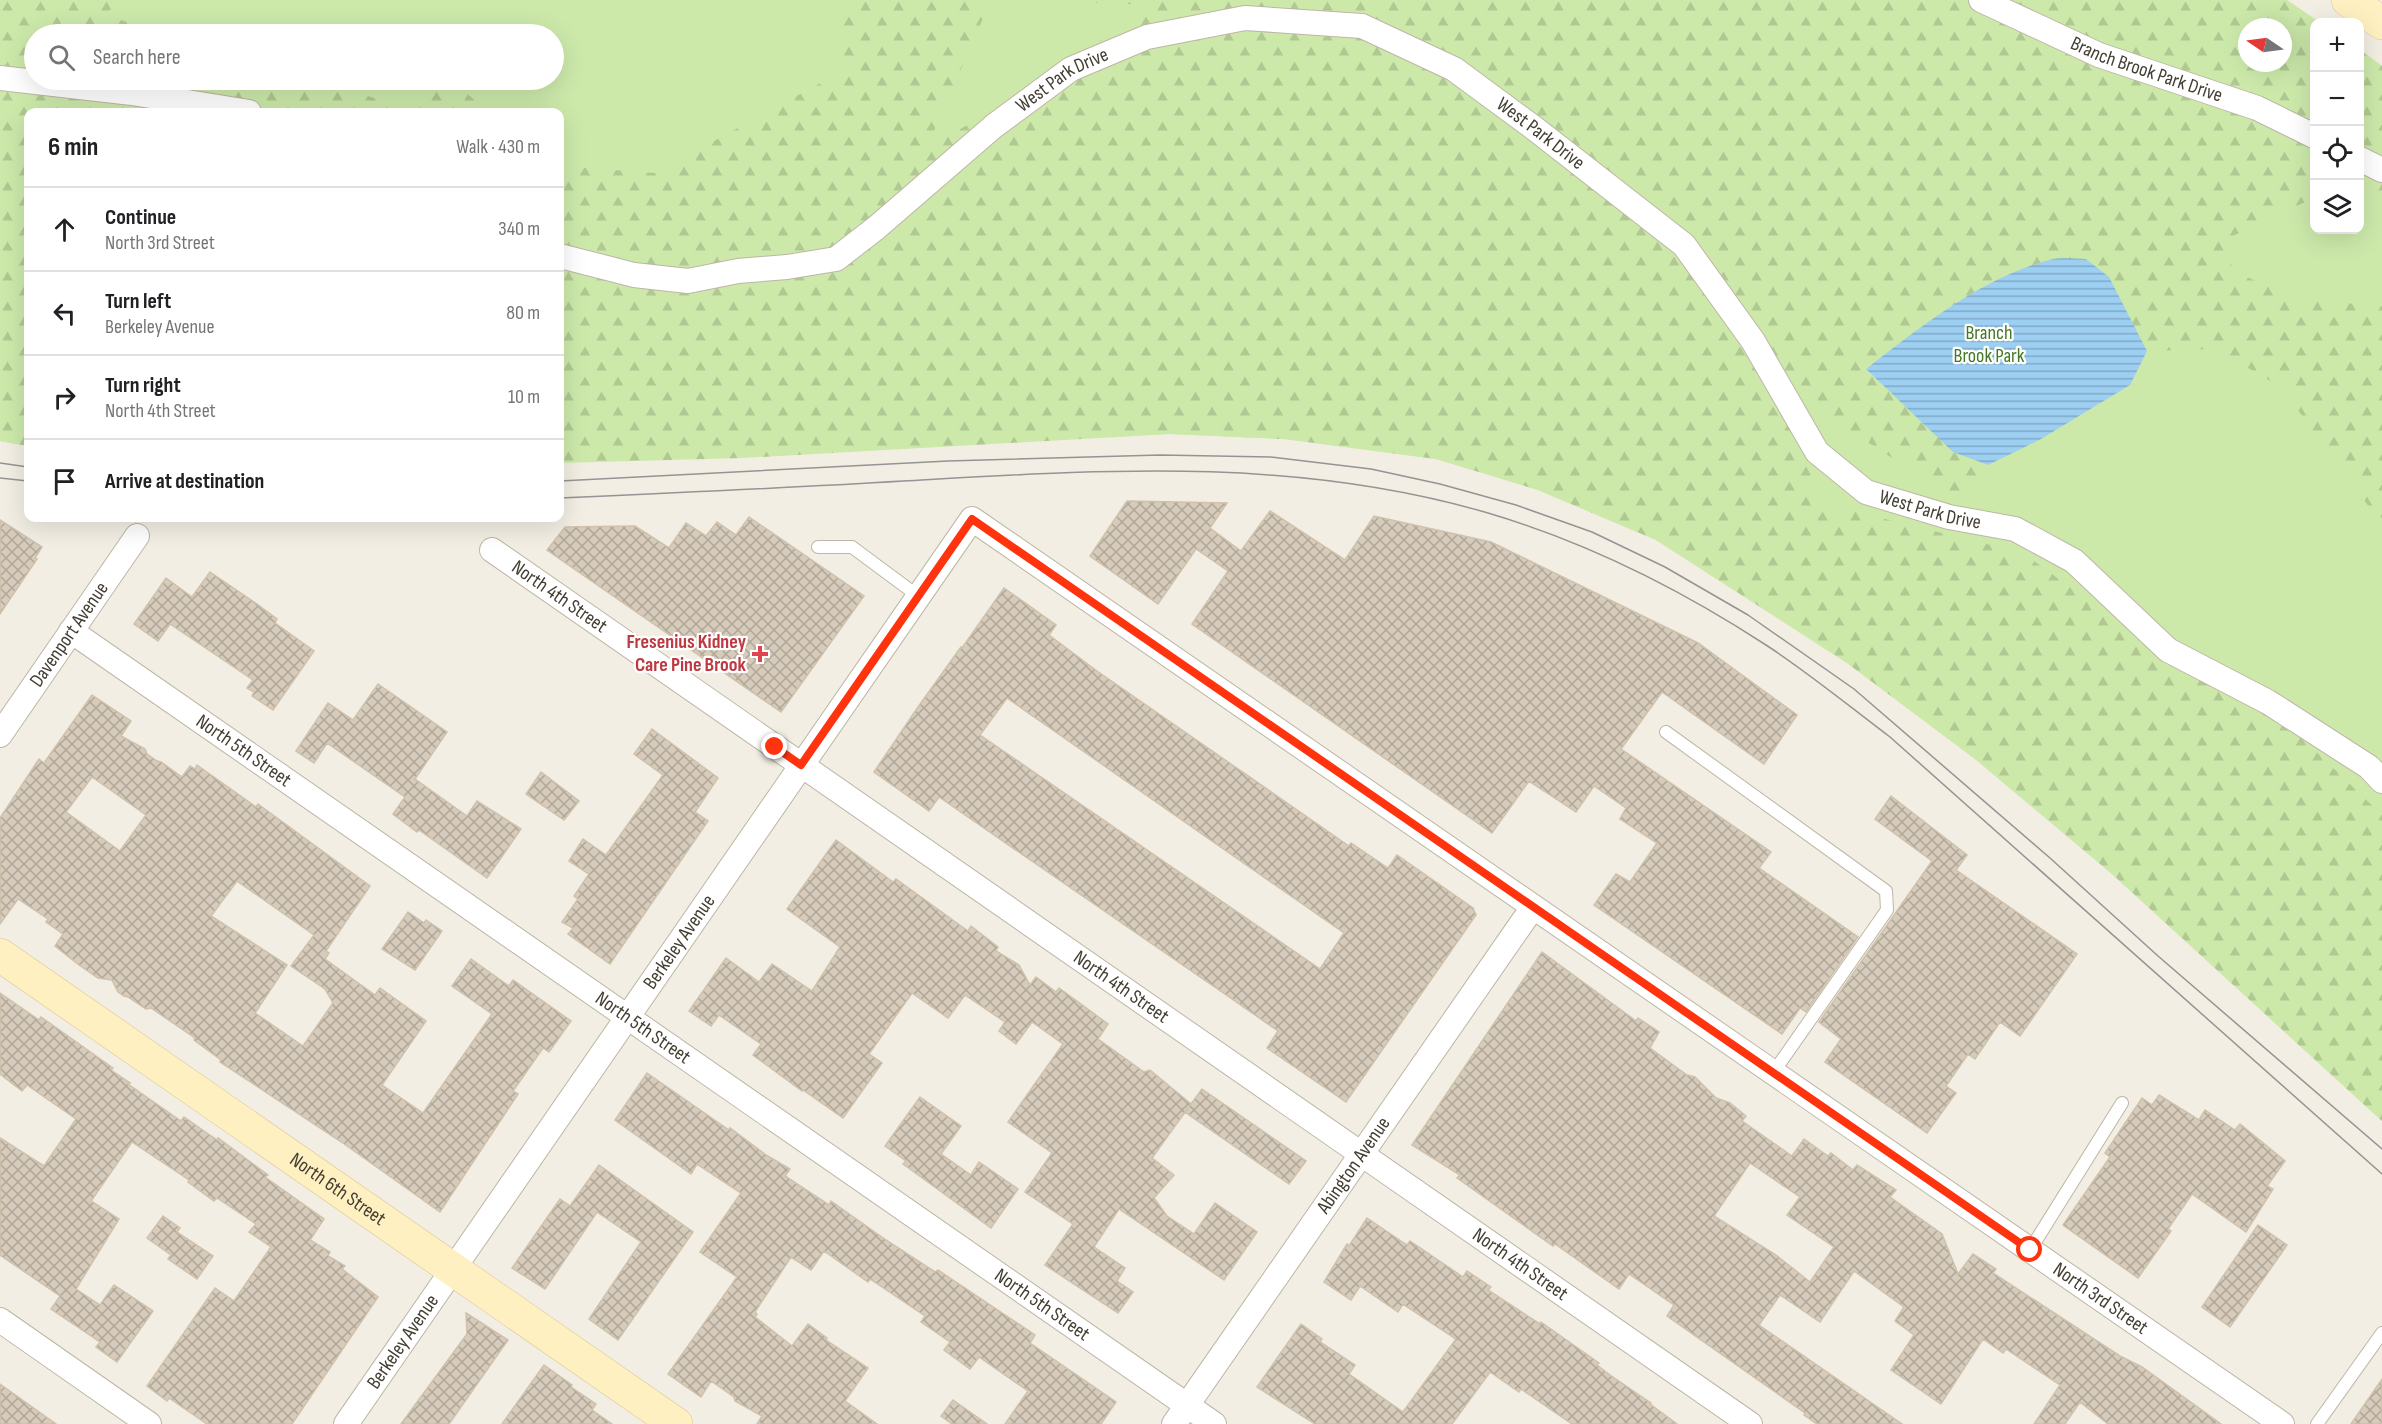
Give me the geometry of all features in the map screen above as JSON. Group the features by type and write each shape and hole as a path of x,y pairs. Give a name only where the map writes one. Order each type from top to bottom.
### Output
{"street":[{"name":"Branch Brook Park Drive","path":"1981,0 2099,55 2257,108 2310,134"},
{"path":"2348,0 2382,23"},
{"name":"West Park Drive","path":"564,257 634,276 688,281 738,271 788,267 837,259 994,126 1071,69 1147,37 1245,18 1362,26 1454,69 1684,245 1754,341 1817,452 1866,492 1949,518 2015,529 2074,561 2168,650 2268,702 2369,767 2382,781"},
{"path":"0,78 24,81"},
{"path":"106,90 224,108"},
{"path":"2364,161 2382,170"},
{"name":"Berkeley Avenue","path":"346,1424 972,519"},
{"name":"North 3rd Street","path":"972,519 2282,1424"},
{"name":"Davenport Avenue","path":"0,735 137,536"},
{"name":"North 4th Street","path":"492,550 1750,1424"},
{"name":"North 5th Street","path":"71,631 627,1017 1181,1415 1214,1424"},
{"name":"Abington Avenue","path":"1181,1415 1533,907"},
{"name":"North 6th Street","path":"0,954 676,1424"},
{"path":"0,1320 149,1424"}],"lane":[{"path":"818,547 852,547 918,596"},
{"path":"1666,732 1886,891 1887,910 1773,1073"},
{"path":"2030,1250 2122,1102"},
{"path":"2317,1424 2382,1333"}],"green space":[{"name":"Branch Brook Park","path":"0,0 2287,0 2313,18 2310,18 2310,234 2364,234 2364,53 2382,66 2382,1121 2112,874 1975,759 1847,663 1656,540 1538,490 1436,459 1284,439 1170,434 564,462 564,108 24,108 24,445 0,441"},
{"path":"0,0 133,0 101,14 134,24 24,24 24,90 347,90 408,108 24,108 24,445 0,441"},
{"name":"Branch Brook Park","path":"838,0 991,0 927,147 1012,101 1151,5 1095,3 1081,0 2287,0 2313,18 2310,18 2310,200 2220,242 2235,272 2298,299 2382,306 2382,518 2372,511 2281,387 2215,349 2147,351 2109,277 1953,452 1988,465 1964,504 1780,386 1820,503 2023,553 2164,656 2276,713 2382,815 2382,1121 2112,874 1975,759 1847,663 1656,540 1538,490 1436,459 1284,439 1170,434 743,458 564,463 564,166 655,173 837,74"},
{"path":"2364,53 2382,66 2382,194 2373,189 2364,190"},
{"path":"427,90 464,90 483,108 412,108"}],"water":[{"path":"2086,259 2109,277 2147,351 2130,385 2041,439 1988,465 1953,452 1866,369 1930,321 1999,279 2049,260"}],"building":[{"path":"1127,501 1227,503 1210,528 1241,551 1270,511 1345,560 1374,516 1491,542 1698,643 1797,715 1764,764 1662,692 1621,749 1771,852 1759,868 1858,937 1806,1012 1800,1008 1782,1034 1594,905 1616,874 1630,882 1657,843 1620,819 1626,808 1594,786 1576,812 1529,781 1492,833 1192,624 1228,571 1196,549 1158,604 1090,556"},
{"name":"Fresenius Kidney Care Pine Brook","path":"749,517 864,596 781,712 547,550 565,527 635,526 669,548 686,523 706,536 717,522 736,535"},
{"path":"0,520 42,547 35,558 37,559 0,614"},
{"path":"210,572 277,619 275,623 314,651 273,710 252,696 254,692 247,688 253,680 170,624 158,641 134,624 166,578 192,597"},
{"path":"1004,588 1056,625 1049,635 1097,671 1349,846 1351,843 1388,868 1397,855 1473,908 1476,915 1346,1102 1267,1048 1278,1031 939,797 929,811 874,772","holes":["1007,698 1344,933 1320,969 980,735"]},
{"path":"378,684 447,732 415,779 467,816 477,801 521,829 487,878 393,814 405,797 327,743 314,763 296,751 328,703 353,720"},
{"path":"92,695 131,721 121,736 145,749 147,754 157,761 182,777 190,766 195,769 197,765 256,807 258,804 370,886 326,951 329,953 325,959 375,995 380,988 426,1021 382,1085 423,1113 492,1014 452,986 471,959 509,986 513,980 571,1021 549,1052 543,1048 513,1091 518,1094 440,1212 340,1141 220,1062 221,1060 194,1040 195,1038 151,1008 146,1009 118,992 112,980 98,978 79,965 55,946 63,934 46,922 48,919 18,899 0,924 0,818 39,759 44,763","holes":["92,777 146,815 120,851 66,812","237,881 314,935 291,966 325,989 333,1003 303,1046 255,1013 287,965 211,916"]},
{"path":"652,729 718,778 695,812 708,821 610,964 568,934 573,928 562,922 578,899 574,896 589,874 569,861 583,839 606,855 663,775 634,754"},
{"path":"541,772 579,801 564,820 526,794"},
{"path":"1891,796 1967,855 1956,870 2077,954 2020,1036 2000,1022 1975,1059 1968,1054 1946,1086 1956,1093 1927,1133 1825,1062 1841,1039 1819,1022 1932,861 1875,819"},
{"path":"836,840 893,882 896,879 968,931 971,926 998,947 996,951 1019,965 1030,985 1036,977 1056,992 1059,988 1108,1024 1098,1039 1144,1072 1150,1070 1191,1104 1152,1158 1174,1175 1154,1198 1167,1216 1194,1234 1215,1203 1257,1232 1224,1280 1119,1209 1094,1247 1125,1268 1117,1281 1133,1292 1118,1313 1045,1265 1073,1224 1025,1192 1052,1153 1008,1122 1063,1044 1032,1022 1016,1044 999,1031 1005,1022 965,995 948,1018 912,993 869,1054 882,1063 843,1118 753,1055 761,1044 719,1015 711,1026 689,1011 726,958 759,982 772,964 812,991 840,947 787,909"},
{"path":"408,912 442,931 415,970 382,949"},
{"path":"1542,952 1636,1021 1638,1018 1659,1032 1650,1048 1687,1075 1695,1077 1716,1098 1730,1103 1746,1116 1742,1121 1792,1156 1804,1139 1828,1156 1831,1153 1853,1170 1857,1165 1896,1190 1890,1197 1942,1234 1958,1274 1973,1254 1996,1269 1993,1273 2120,1356 2142,1367 2221,1424 2108,1424 2080,1402 2065,1424 2034,1424 2060,1385 2006,1349 2003,1353 1983,1339 1941,1404 1891,1370 1914,1335 1895,1321 1904,1307 1854,1271 1820,1322 1780,1295 1759,1325 1902,1424 1817,1424 1804,1415 1805,1413 1667,1316 1674,1305 1629,1274 1619,1289 1555,1244 1553,1246 1457,1178 1460,1175 1412,1145","holes":["1750,1163 1800,1197 1787,1215 1834,1247 1810,1282 1776,1255 1714,1216"]},
{"path":"0,993 39,1020 41,1017 113,1068 111,1070 130,1083 128,1084 181,1121 184,1117 217,1140 218,1138 268,1175 265,1177 324,1219 310,1240 330,1252 328,1256 345,1266 342,1269 378,1297 292,1424 207,1424 169,1398 167,1401 147,1386 215,1288 234,1301 271,1247 249,1232 256,1224 217,1198 214,1201 188,1182 189,1180 132,1142 91,1201 119,1219 76,1289 100,1305 114,1285 153,1311 117,1362 96,1347 100,1342 51,1309 60,1296 0,1255 0,1138 44,1166 76,1119 27,1085 22,1091 0,1074"},
{"path":"647,1073 790,1169 785,1176 829,1205 831,1201 886,1240 935,1272 938,1270 1035,1335 1030,1343 1116,1402 1101,1424 1005,1424 1028,1391 979,1357 970,1369 944,1350 950,1342 921,1322 925,1316 870,1279 868,1282 824,1251 811,1270 791,1257 755,1312 757,1314 755,1317 792,1346 808,1324 827,1338 826,1340 868,1368 845,1401 877,1424 757,1424 762,1416 735,1401 734,1397 711,1381 701,1397 668,1374 737,1277 700,1252 741,1193 697,1164 691,1174 615,1120"},
{"path":"1202,1089 1306,1161 1289,1184 1185,1112"},
{"path":"2159,1095 2199,1120 2205,1110 2235,1130 2240,1124 2285,1161 2267,1186 2273,1189 2246,1232 2192,1194 2168,1229 2171,1231 2138,1278 2063,1225 2110,1157 2105,1153 2142,1098 2152,1105"},
{"path":"920,1097 961,1126 941,1154 971,1175 979,1162 1018,1189 991,1228 903,1164 906,1161 885,1146"},
{"path":"599,1165 693,1232 618,1340 589,1319 641,1242 597,1212 545,1289 512,1268 560,1199 570,1206"},
{"path":"163,1216 180,1228 177,1232 213,1256 197,1279 168,1259 171,1255 147,1238"},
{"path":"1367,1218 1407,1245 1410,1241 1463,1277 1467,1271 1491,1287 1488,1290 1540,1324 1541,1322 1599,1363 1597,1365 1677,1424 1572,1424 1521,1389 1519,1392 1490,1372 1452,1424 1315,1424 1257,1387 1301,1324 1322,1339 1320,1342 1355,1365 1349,1374 1403,1412 1456,1339 1403,1304 1398,1312 1360,1286 1351,1300 1324,1282 1347,1244 1349,1246"},
{"path":"2258,1225 2287,1245 2230,1327 2202,1307"},
{"path":"466,1313 508,1340 449,1424 401,1424 467,1334"},
{"path":"544,1365 596,1404 592,1410 612,1424 502,1424"},
{"path":"2382,1379 2382,1424 2351,1424"},
{"path":"0,1384 56,1424 0,1424"},
{"path":"953,1400 987,1424 952,1424 941,1416"}],"tram line":[{"path":"564,481 948,461 1160,455 1271,457 1371,469 1440,484 1516,505 1592,532 1665,567 1748,615 1854,689 2382,1149"},
{"path":"0,463 24,466"},
{"path":"564,498 1051,473 1197,472 1270,475 1343,482 1415,495 1488,513 1561,538 1632,569 1733,624 1798,667 1890,737 2382,1174"},
{"path":"0,478 24,481"}],"place":[{"name":"Fresenius Kidney Care Pine Brook","path":"760,654"}],"route":[{"path":"775,747 801,765 972,519 2030,1250"}]}
